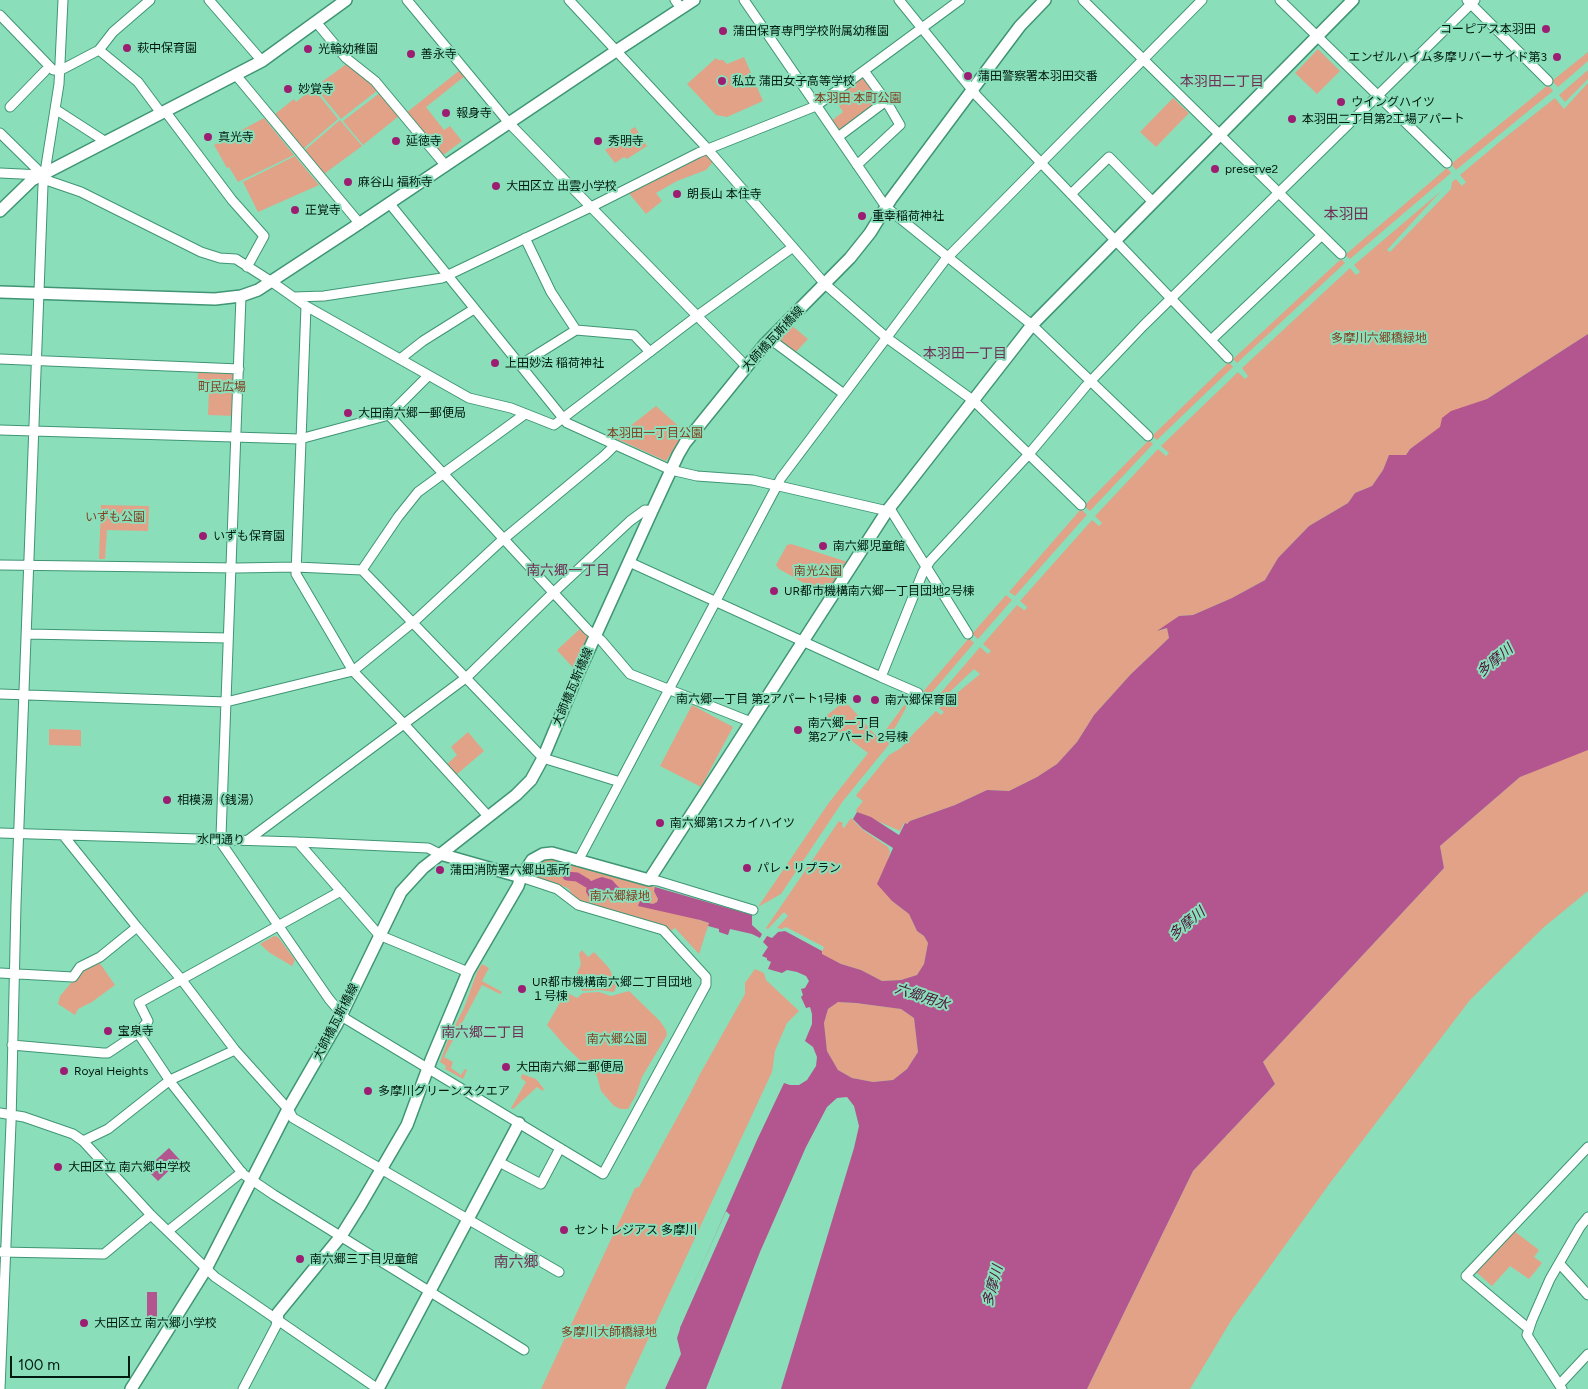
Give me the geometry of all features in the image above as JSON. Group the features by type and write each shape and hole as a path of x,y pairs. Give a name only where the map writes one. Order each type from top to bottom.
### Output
{"street":[{"path":"0,1389 2,1252 10,1114 39,293 45,175 60,70 63,0"},
{"path":"0,15 54,70 60,70 98,50 113,32 150,0"},
{"path":"209,0 262,61"},
{"path":"0,211 32,180 45,175 262,61 346,0"},
{"path":"406,0 509,123 746,366"},
{"path":"569,0 708,150 825,284 887,338 974,401 1081,505"},
{"path":"0,292 215,299 241,296 258,290 390,204 616,51 678,4 694,0"},
{"path":"744,0 886,207 1032,325 1148,436"},
{"path":"899,0 973,90 1228,358"},
{"path":"293,297 324,296 447,276 708,150 816,106 960,0"},
{"name":"大師橋瓦斯橋線","path":"131,1389 206,1269 288,1109 341,1014 401,892 423,868 516,795 531,780 652,511 688,439 746,366 770,339 840,269 870,233 886,207 1020,26 1045,0"},
{"path":"1083,0 1341,254"},
{"path":"578,861 782,478 948,256 1202,0"},
{"path":"1280,0 1447,164"},
{"path":"649,880 887,511 1032,325 1353,0"},
{"path":"881,677 926,567 1091,381 1471,1 1548,81"},
{"path":"316,22 346,58 375,81 446,166"},
{"path":"98,50 138,82 232,200 264,236 247,266"},
{"path":"10,107 46,71"},
{"path":"857,165 900,126 886,101 864,71"},
{"path":"235,74 360,224"},
{"path":"838,137 886,101"},
{"path":"55,108 106,142"},
{"path":"0,133 49,180 82,192 201,252 220,258 236,258 306,306 395,358 469,398 511,408 554,426 697,316 793,247"},
{"path":"1071,194 1109,157 1153,202"},
{"path":"0,173 45,175"},
{"path":"390,204 567,423 614,446 671,470 697,476 753,480 892,512 968,634"},
{"path":"1210,340 1322,235"},
{"path":"525,238 551,292 576,330"},
{"path":"241,296 221,840 329,1000 346,1019 603,1174 706,984 706,977 663,930 578,905 557,889 440,854"},
{"path":"306,306 296,574 353,671 488,816"},
{"path":"400,359 423,341 474,309"},
{"path":"520,365 576,330 634,335 650,352"},
{"path":"770,339 844,394"},
{"path":"0,359 239,369"},
{"path":"0,430 300,439 390,415 428,376"},
{"path":"362,570 398,517 418,492 525,414"},
{"path":"390,415 630,674 751,722"},
{"path":"0,694 226,702 353,671 413,622 505,539 605,456 614,446"},
{"path":"248,840 467,678 554,592 630,521 644,510 652,511"},
{"path":"629,562 918,693"},
{"path":"0,565 296,567 362,570 542,758 620,782"},
{"path":"27,634 228,638"},
{"name":"水門通り","path":"0,833 248,840 428,848 440,854"},
{"path":"63,835 181,979 235,1050 288,1109 293,1118 559,1272"},
{"path":"298,842 379,935 468,972"},
{"path":"243,1389 276,1326 278,1313 341,1236 407,1125 428,1068 468,972 532,860 543,854 552,854 658,881 752,910"},
{"path":"12,1044 108,1052 138,1032 148,1021 139,1003 341,891"},
{"path":"0,973 73,977 80,966 100,957 137,927"},
{"path":"138,1032 170,1080 242,1172 251,1180 524,1350"},
{"path":"82,1141 108,1129 170,1080 235,1050"},
{"path":"0,1113 10,1114 73,1134 206,1269 378,1389 519,1123"},
{"path":"1529,1329 1466,1276 1588,1147"},
{"path":"499,1162 541,1184 560,1148"},
{"path":"168,1232 242,1172"},
{"path":"2,1252 104,1254 151,1215"},
{"path":"1588,1217 1580,1226 1550,1279 1527,1335 1561,1387 1588,1354"},
{"path":"1559,1263 1588,1295"}],"green space":[{"path":"1318,49 1340,71 1317,94 1295,73"},
{"path":"1588,52 1588,61 1558,87 1552,81"},
{"path":"744,57 763,101 727,117 716,115 687,84 716,58 723,60 727,64"},
{"path":"349,62 378,90 341,119 315,87"},
{"path":"460,70 465,76 426,107 444,130 450,126 462,141 442,156 406,113"},
{"path":"1588,70 1588,79 1565,102 1559,95"},
{"name":"本羽田 本町公園","path":"863,75 881,101 840,133 831,121 843,112 833,96"},
{"name":"多摩川六郷橋緑地","path":"1588,83 1588,334 1487,399 1471,406 1410,449 1406,455 1389,455 1383,470 1372,486 1355,493 1348,503 1309,526 1278,558 1265,580 1232,598 1193,615 1179,616 1159,631 1167,628 1169,638 1131,674 1094,715 1077,742 1057,764 1037,777 1009,791 987,790 955,805 910,821 907,824 904,823 900,831 857,812 856,810 863,801 856,796 857,794 889,755 901,748 936,711 941,715 944,712 939,708 980,674 974,669 936,705 933,702 980,647 988,654 991,651 983,644 1017,605 1024,610 1026,609 1027,607 1020,601 1092,520 1099,526 1102,523 1095,516 1158,449 1166,456 1169,453 1161,446 1238,372 1245,379 1248,376 1242,368 1350,268 1356,275 1360,272 1354,265 1441,191 1387,250 1390,252 1451,189 1452,182 1456,179 1462,186 1466,182 1460,175 1555,98 1564,109"},
{"path":"1548,85 1553,91 1456,170 1451,164"},
{"path":"313,88 338,119 303,149 275,114 294,99 296,102"},
{"path":"381,92 399,116 363,145 343,121"},
{"path":"1173,98 1189,113 1156,147 1140,132"},
{"path":"264,118 294,155 238,182 229,167 227,168 214,145"},
{"path":"340,120 362,146 324,174 305,150"},
{"path":"635,127 647,146 627,159 624,157 615,163 605,150 631,133 630,130"},
{"path":"707,154 713,162 706,170 677,181 656,193 662,201 646,214 628,192 671,169"},
{"path":"295,156 319,185 258,212 243,182"},
{"path":"1447,168 1451,173 1350,259 1345,255"},
{"path":"1341,259 1345,263 1237,363 1233,359"},
{"path":"791,325 808,339 795,353 777,339"},
{"path":"1229,362 1233,367 1157,440 1152,436"},
{"name":"町民広場","path":"198,371 236,372 234,416 208,415 209,390 197,389"},
{"name":"本羽田一丁目公園","path":"656,406 685,432 666,461 615,438"},
{"path":"1149,440 1153,444 1090,511 1084,506"},
{"name":"いずも公園","path":"101,505 149,506 148,531 107,530 105,559 99,559"},
{"path":"1081,509 1087,515 1015,596 1009,592"},
{"name":"南光公園","path":"791,544 848,562 825,595 779,569 776,565 787,545"},
{"path":"1006,595 1012,600 978,639 972,634"},
{"path":"582,627 586,632 588,640 575,670 557,650"},
{"path":"969,638 974,643 928,697 922,693"},
{"path":"911,696 890,734 891,742 843,801 781,894 758,907 828,804 868,753 822,719 845,701 879,739"},
{"path":"692,705 733,727 701,787 660,766"},
{"path":"49,729 81,730 81,746 49,745"},
{"path":"468,732 484,751 456,775 446,765 457,755 451,747"},
{"path":"1588,747 1588,891 1544,927 1470,1000 1330,1183 1232,1319 1190,1389 1087,1389 1193,1171 1275,1084 1263,1062 1444,868 1440,846 1520,777"},
{"path":"851,818 863,830 888,847 890,852 888,859 892,901 909,914 917,931 924,936 928,943 924,964 917,975 901,980 882,981 861,970 841,964 821,954 824,947 786,927 782,929 777,928 788,916 784,912 768,929 766,928 839,821 843,823 842,826 844,828"},
{"name":"南六郷緑地","path":"545,856 655,887 657,902 654,904 640,901 709,923 699,954 675,928 666,934 575,900 569,889 529,875 536,862"},
{"path":"274,936 278,937 295,960 292,966 270,953 260,944"},
{"path":"582,950 588,957 594,952 609,968 616,983 614,992 600,990 583,991 575,985 574,981 581,964 579,954"},
{"path":"99,962 115,985 92,1002 78,1009 75,1015 58,1004 60,996 83,969"},
{"path":"482,964 489,968 482,981 502,992 500,994 482,985 444,1057 453,1062 451,1068 461,1075 465,1069 467,1070 463,1079 445,1069 446,1066 440,1062 449,1037 464,1008 477,972"},
{"name":"多摩川大師橋緑地","path":"755,969 764,973 766,980 799,1011 787,1023 775,1051 772,1072 625,1389 541,1389 635,1188 639,1187 745,994 745,983"},
{"name":"南六郷公園","path":"629,991 660,1021 667,1035 642,1077 636,1095 628,1109 621,1109 614,1106 601,1091 597,1076 566,1047 547,1025 566,992 577,998 583,993 599,992 611,996"},
{"path":"838,1002 901,1009 914,1018 918,1052 907,1069 893,1080 873,1082 852,1078 838,1070 827,1051 824,1023 828,1009"},
{"path":"522,1074 536,1079 544,1089 542,1091 537,1087 513,1109 511,1108 526,1082 521,1078"},
{"path":"1514,1231 1539,1250 1534,1257 1542,1263 1529,1279 1510,1266 1492,1286 1475,1271"}],"water":[{"path":"1588,334 1588,750 1520,777 1440,846 1444,868 1263,1062 1275,1084 1193,1171 1087,1389 781,1389 859,1126 854,1106 847,1097 837,1098 827,1107 806,1147 760,1252 706,1389 665,1389 681,1354 677,1338 680,1329 677,1322 757,1140 784,1083 799,1085 807,1080 816,1066 817,1057 813,1047 805,1041 812,1024 812,1014 810,1007 806,1008 801,997 803,995 801,989 805,988 809,981 806,976 797,972 787,970 782,973 768,969 771,962 762,956 768,947 763,942 767,936 772,938 778,932 785,931 822,951 822,954 841,964 861,970 882,981 901,980 917,975 924,964 928,943 924,936 917,931 909,914 892,901 877,884 893,848 863,829 853,819 857,812 871,817 899,835 905,823 907,824 910,821 955,805 987,790 1009,791 1037,777 1057,764 1077,742 1094,715 1131,674 1169,638 1167,628 1157,631 1179,616 1193,615 1232,598 1265,580 1278,558 1309,526 1348,503 1355,493 1372,486 1383,470 1389,455 1406,455 1410,449 1440,427 1442,418 1451,411 1487,399","holes":["838,1002 901,1009 914,1018 918,1052 907,1069 893,1080 873,1082 852,1078 838,1070 827,1051 824,1023 828,1009"]},
{"path":"602,877 612,880 622,891 628,893 626,900 613,897 597,902 589,897 586,892 587,883"},
{"path":"655,887 752,915 752,925 762,934 760,938 752,934 730,929 728,935 719,932 719,929 708,926 709,923 700,920 638,906 640,901 653,904 657,902 658,899 654,891"},
{"path":"169,1148 180,1160 158,1181 146,1169"},
{"path":"147,1292 157,1292 157,1321 147,1321"}],"pier":[{"path":"726,1211 730,1215 675,1339 677,1329 675,1325"}],"waterway":[{"path":"560,869 565,871 567,876 577,877 587,883"}],"place":[{"name":"コーピアス本羽田","path":"1546,29"},
{"name":"蒲田保育専門学校附属幼稚園","path":"723,31"},
{"name":"萩中保育園","path":"127,48"},
{"name":"光輪幼稚園","path":"308,49"},
{"name":"善永寺","path":"411,54"},
{"name":"エンゼルハイム多摩リバーサイド第3","path":"1557,57"},
{"name":"蒲田警察署本羽田交番","path":"968,76"},
{"name":"私立 蒲田女子高等学校","path":"722,81"},
{"name":"妙覚寺","path":"288,89"},
{"name":"ウイングハイツ","path":"1341,102"},
{"name":"報身寺","path":"446,113"},
{"name":"本羽田二丁目第2工場アパート","path":"1292,119"},
{"name":"真光寺","path":"208,137"},
{"name":"延徳寺","path":"396,141"},
{"name":"秀明寺","path":"598,141"},
{"name":"preserve2","path":"1215,169"},
{"name":"麻谷山 福称寺","path":"348,182"},
{"name":"大田区立 出雲小学校","path":"496,186"},
{"name":"朗長山 本住寺","path":"677,194"},
{"name":"正覚寺","path":"295,210"},
{"name":"重幸稲荷神社","path":"862,216"},
{"name":"上田妙法 稲荷神社","path":"495,363"},
{"name":"大田南六郷一郵便局","path":"348,413"},
{"name":"いずも保育園","path":"203,536"},
{"name":"南六郷児童館","path":"823,546"},
{"name":"UR都市機構南六郷一丁目団地2号棟","path":"774,591"},
{"name":"南六郷一丁目 第2アパート1号棟","path":"857,699"},
{"name":"南六郷保育園","path":"875,700"},
{"name":"南六郷一丁目 第2アパート 2号棟","path":"798,730"},
{"name":"相模湯（銭湯）","path":"167,800"},
{"name":"南六郷第1スカイハイツ","path":"660,823"},
{"name":"パレ・リプラン","path":"747,868"},
{"name":"蒲田消防署六郷出張所","path":"440,870"},
{"name":"UR都市機構南六郷二丁目団地 １号棟","path":"522,989"},
{"name":"宝泉寺","path":"108,1031"},
{"name":"大田南六郷二郵便局","path":"506,1067"},
{"name":"Royal Heights","path":"64,1071"},
{"name":"多摩川グリーンスクエア","path":"368,1091"},
{"name":"大田区立 南六郷中学校","path":"58,1167"},
{"name":"セントレジアス 多摩川","path":"564,1230"},
{"name":"南六郷三丁目児童館","path":"300,1259"},
{"name":"大田区立 南六郷小学校","path":"84,1323"}],"district":[{"name":"本羽田二丁目","path":"1222,82"},
{"name":"本羽田","path":"1346,215"},
{"name":"本羽田一丁目","path":"965,354"},
{"name":"南六郷一丁目","path":"568,571"},
{"name":"南六郷二丁目","path":"483,1033"},
{"name":"南六郷","path":"516,1263"}],"water label":[{"name":"多摩川","path":"1495,661"},
{"name":"多摩川","path":"1187,924"},
{"name":"六郷用水","path":"922,997"},
{"name":"多摩川","path":"993,1286"}]}
